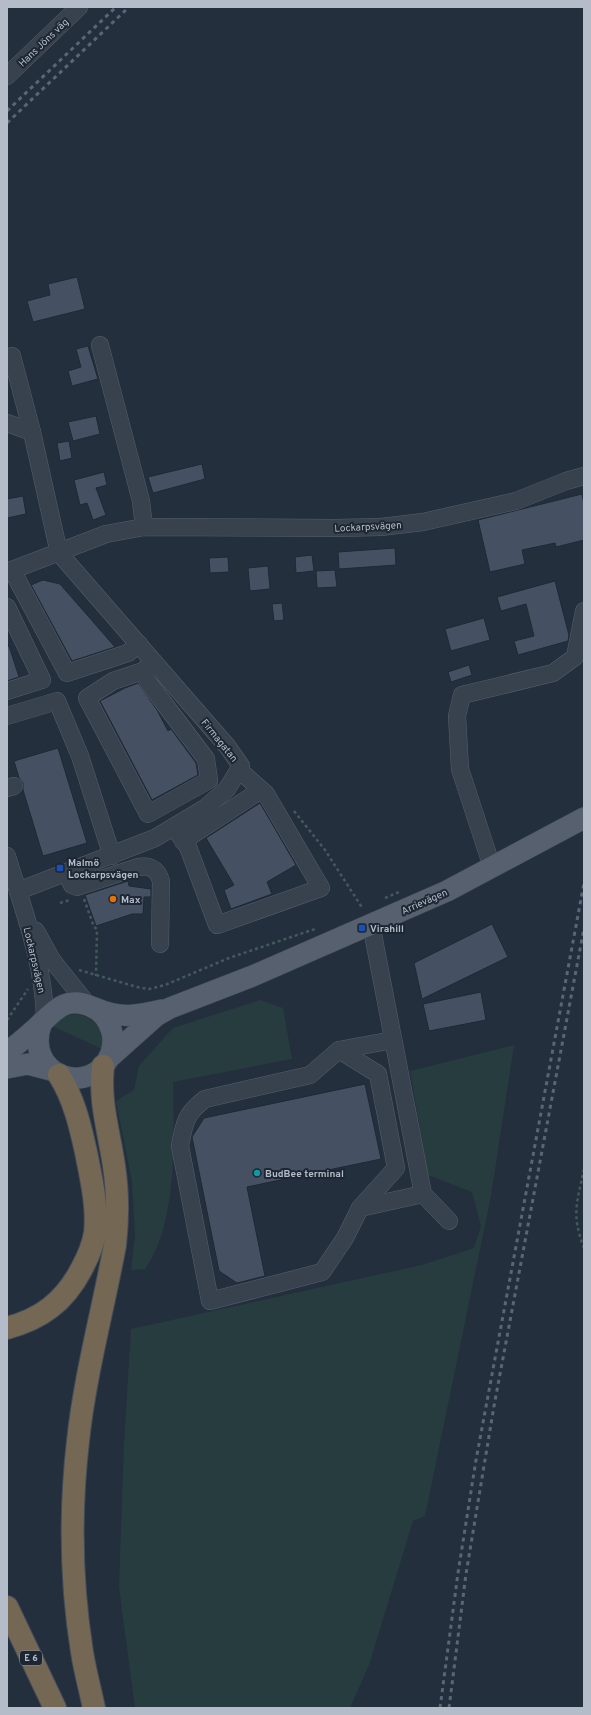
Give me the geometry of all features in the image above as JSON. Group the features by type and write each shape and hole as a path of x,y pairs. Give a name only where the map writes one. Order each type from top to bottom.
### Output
{"highway":[{"path":"94,1708 82,1652 78,1619 74,1557 74,1506 78,1440 114,1252 117,1223 118,1193 102,1107 101,1086 106,1062"},
{"path":"7,1328 32,1320 57,1304 77,1278 91,1249 95,1233 95,1208 85,1148 70,1094 55,1072"},
{"name":"E 6","path":"7,1607 55,1708"}],"main road":[{"name":"Arrievägen","path":"91,1007 108,1014 122,1016 142,1015 170,1008 255,975 366,914 447,891 584,818"},
{"path":"7,1052 59,1006 69,1003 91,1007 105,1018 112,1030 113,1040 106,1062 87,1076 78,1078 28,1064 7,1068"},
{"name":"Arrievägen","path":"106,1062 145,1025 170,1008"},
{"path":"44,1020 39,1032 38,1042 40,1053 44,1062 55,1072"}],"street":[{"name":"Hans Jöns väg","path":"7,76 79,7"},
{"path":"100,345 141,501 144,527"},
{"path":"12,356 32,432 59,553"},
{"path":"7,423 32,432"},
{"name":"Lockarpsvägen","path":"10,571 106,534 144,527 381,527 423,522 516,500 566,480 584,476"},
{"name":"Firmagatan","path":"20,896 66,873 155,838 179,834 205,808 228,789 241,766 230,750 148,666 139,644 59,553"},
{"path":"10,571 67,673 128,653 139,644"},
{"path":"7,607 42,680 7,691"},
{"path":"492,867 460,769 457,716 462,695 552,673 575,657 584,611"},
{"path":"148,814 209,780 206,759 148,682 148,666 113,681 87,698 148,814 155,838"},
{"path":"7,716 57,702 80,756 112,856"},
{"path":"239,770 262,790 266,794 321,888 217,925 188,847 179,834 262,790"},
{"name":"Lockarpsvägen","path":"8,864 20,896 40,940 61,972 91,1007"},
{"path":"66,873 72,885 77,887 138,867 147,866 154,869 159,874 161,881 160,944"},
{"name":"Lockarpsvägen","path":"20,896 41,978 44,1020"},
{"path":"366,914 393,1040 423,1194 449,1221"},
{"path":"339,1050 378,1074 396,1168 360,1208 345,1238 322,1272 210,1301 180,1146 184,1122 194,1107 205,1099 310,1075 339,1050 393,1040"},
{"path":"360,1208 423,1194"}],"path":[{"path":"384,899 406,890"},
{"path":"77,898 83,896 94,927 97,929 96,976"},
{"path":"60,903 72,900"},
{"path":"61,972 69,969 76,970 149,989 165,985 229,958 320,928"},
{"path":"7,1020 35,980 41,978"},
{"path":"584,1169 575,1211 576,1227 584,1248"}],"green space":[{"path":"260,1000 283,1008 292,1059 173,1082 174,1128 172,1179 169,1204 156,1250 145,1269 131,1270 135,1235 132,1181 116,1101 134,1090 139,1066 173,1028"},
{"path":"76,1014 93,1021 100,1030 103,1042 102,1049 52,1026 62,1017"},
{"path":"514,1045 491,1196 425,1516 413,1521 369,1665 350,1708 135,1708 119,1587 124,1444 131,1329 422,1265 474,1248 481,1226 472,1192 428,1175 410,1071"}],"building":[{"path":"77,277 85,309 33,322 27,301 50,295 48,284"},
{"path":"88,346 98,379 72,386 68,371 81,367 76,349"},
{"path":"96,416 100,434 73,441 68,422"},
{"path":"69,441 72,458 60,461 57,443"},
{"path":"202,464 205,479 153,493 148,477"},
{"path":"104,472 107,485 96,488 106,515 93,520 87,503 80,505 74,480"},
{"path":"582,494 584,504 584,540 556,547 555,543 522,550 525,564 490,572 478,520"},
{"path":"23,496 26,514 7,518 7,499"},
{"path":"395,548 396,565 339,569 338,552"},
{"path":"312,555 314,571 296,573 295,557"},
{"path":"228,557 229,572 210,573 209,558"},
{"path":"268,566 270,589 250,591 248,568"},
{"path":"335,570 337,587 317,588 316,571"},
{"path":"43,580 60,584 115,647 72,661 31,585"},
{"path":"555,581 569,635 568,641 518,655 514,641 534,636 526,604 501,611 497,597"},
{"path":"282,603 284,620 274,621 272,604"},
{"path":"484,618 490,640 451,651 445,629"},
{"path":"9,646 19,677 7,681 7,647"},
{"path":"469,665 472,675 451,682 448,672"},
{"path":"138,683 157,710 168,731 171,729 196,763 198,775 152,800 100,701"},
{"path":"58,748 87,843 43,856 23,790 23,783 19,778 14,761"},
{"path":"260,803 296,865 267,882 272,894 231,909 224,890 234,885 206,838"},
{"path":"128,881 129,886 151,889 151,897 144,897 143,914 132,914 96,926 85,895"},
{"path":"492,924 508,957 422,999 414,963"},
{"path":"481,992 486,1020 429,1031 423,1004"},
{"name":"BudBee terminal","path":"365,1084 381,1159 247,1187 265,1276 237,1283 219,1271 192,1137 204,1118"}],"railway":[{"path":"7,111 116,7"},
{"path":"7,123 129,7"},
{"path":"440,1708 458,1573 476,1460 584,883"},
{"path":"449,1708 466,1574 494,1406 584,928"}],"place":[{"name":"Malmö Lockarpsvägen","path":"60,868"},
{"name":"Max","path":"113,899"},
{"name":"Virahill","path":"362,928"},
{"name":"BudBee terminal","path":"257,1173"}]}
